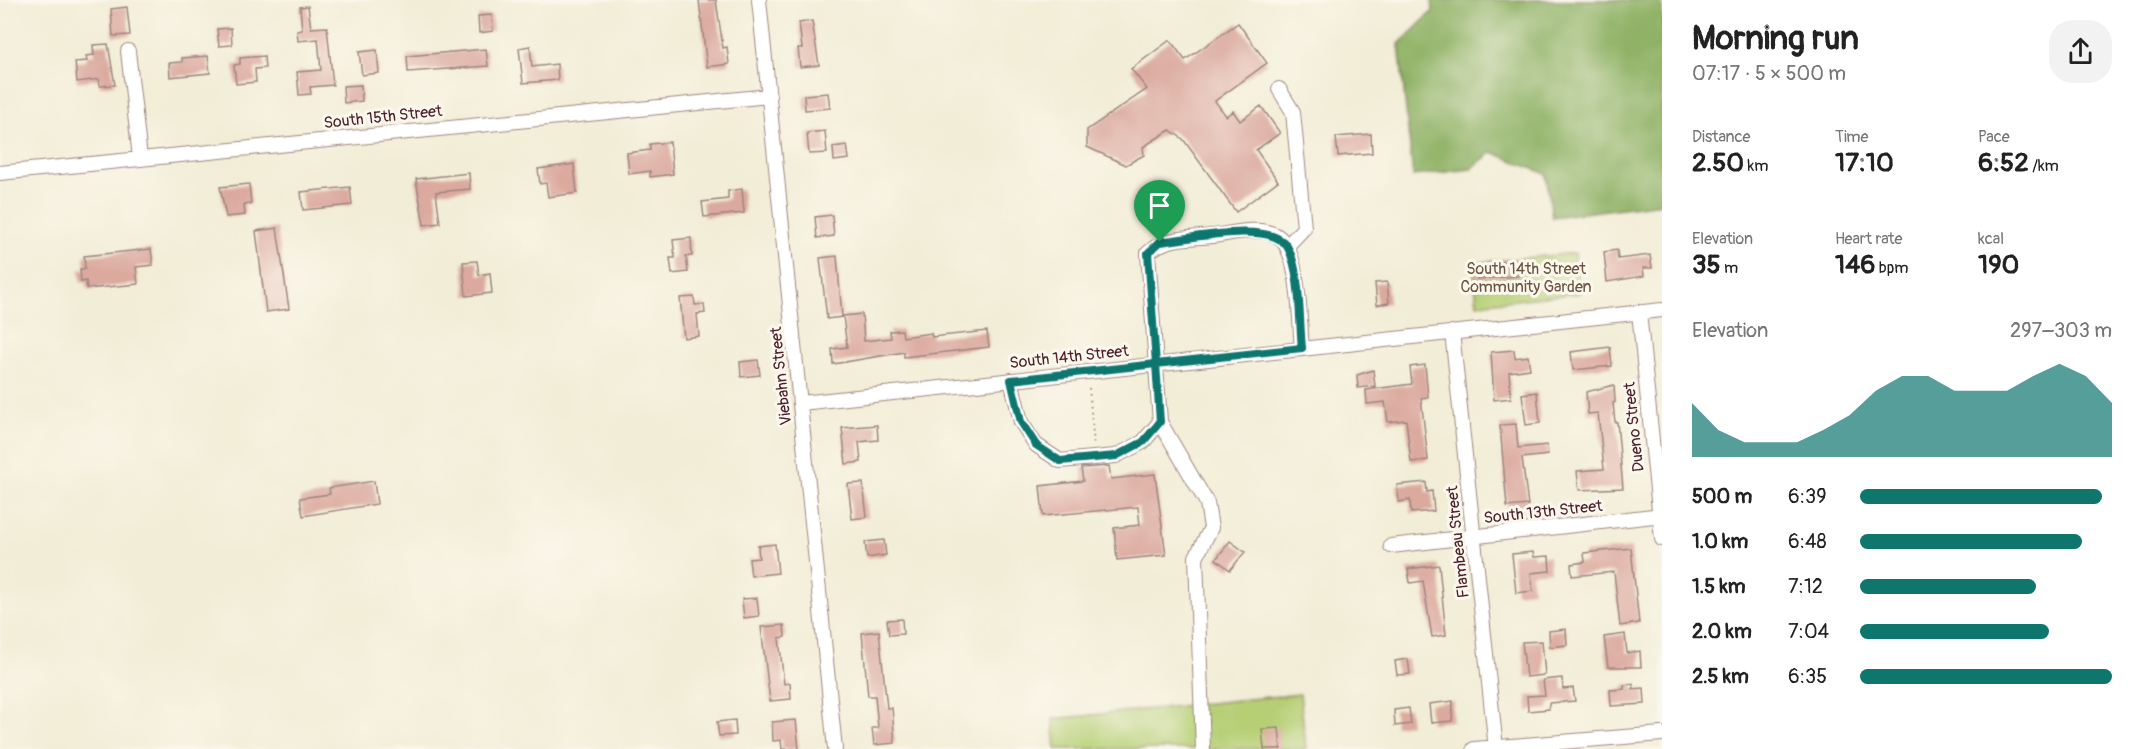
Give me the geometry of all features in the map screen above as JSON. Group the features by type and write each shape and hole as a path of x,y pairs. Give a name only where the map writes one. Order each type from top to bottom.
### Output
{"street":[{"name":"Viebahn Street","path":"759,0 835,749"},
{"path":"128,51 140,158"},
{"path":"1279,89 1293,112 1304,228 1287,246"},
{"name":"South 15th Street","path":"0,173 768,96"},
{"path":"1203,749 1196,558 1210,528 1207,503 1160,422 1148,253 1160,242 1257,231 1275,235 1287,246 1294,265 1302,348"},
{"name":"South 14th Street","path":"801,403 1662,310"},
{"name":"Dueno Street","path":"1639,312 1662,539"},
{"name":"Flambeau Street","path":"1452,332 1495,748"},
{"path":"1011,380 1021,422 1036,445 1060,461 1116,456 1143,442 1160,422"},
{"name":"South 13th Street","path":"1391,546 1661,516"},
{"path":"1474,749 1662,734"}],"path":[{"path":"1089,388 1094,447"}],"green space":[{"path":"1432,0 1662,0 1662,203 1552,217 1546,174 1492,152 1471,169 1413,176 1399,44 1433,11"},
{"name":"South 14th Street Community Garden","path":"1575,253 1579,293 1477,304 1473,263"},
{"path":"1300,694 1306,749 1056,749 1053,719"}],"building":[{"path":"699,0 716,0 723,48 727,47 729,64 707,67"},
{"path":"308,6 311,28 327,27 333,85 310,87 311,94 299,95 297,72 321,70 318,39 298,41 297,31 302,30 300,7"},
{"path":"127,7 130,35 113,36 111,9"},
{"path":"492,15 493,31 479,33 478,16"},
{"path":"812,21 819,65 800,67 798,48 802,48 799,23"},
{"path":"1238,23 1267,63 1215,101 1226,116 1233,111 1240,121 1261,106 1280,133 1256,150 1278,181 1236,212 1183,139 1170,130 1143,147 1144,155 1126,165 1087,147 1087,130 1147,89 1131,69 1170,40 1185,60"},
{"path":"231,28 232,45 219,46 217,29"},
{"path":"108,44 115,85 100,86 99,79 77,82 75,62 87,61 86,56 94,55 93,45"},
{"path":"530,46 532,67 557,64 558,80 523,83 519,48"},
{"path":"486,49 488,66 408,72 407,56"},
{"path":"377,50 379,73 362,75 359,52"},
{"path":"208,56 210,73 170,77 169,63 182,62 182,58"},
{"path":"264,56 265,68 255,69 256,82 236,84 234,65 240,64 240,58"},
{"path":"361,85 362,101 344,103 343,86"},
{"path":"828,93 830,108 805,110 804,95"},
{"path":"825,131 827,153 809,154 807,133"},
{"path":"1371,134 1372,153 1338,156 1336,137"},
{"path":"670,142 673,174 650,177 650,171 629,174 627,153 650,150 650,144"},
{"path":"847,145 849,159 834,161 833,147"},
{"path":"574,164 577,193 548,197 546,183 540,184 538,169"},
{"path":"469,173 470,189 436,192 440,223 424,225 416,179"},
{"path":"249,184 251,204 244,204 245,215 226,217 220,187"},
{"path":"350,187 352,205 303,210 301,192"},
{"path":"742,189 744,213 704,217 702,202 728,199 728,191"},
{"path":"832,215 834,236 817,238 815,217"},
{"path":"277,228 289,309 266,312 256,231"},
{"path":"691,238 692,256 686,256 688,272 672,274 670,258 675,258 673,240"},
{"path":"151,249 153,265 136,267 138,284 87,289 86,281 81,282 80,269 85,269 84,256"},
{"path":"1617,250 1618,259 1650,255 1652,268 1643,268 1644,276 1607,282 1604,252"},
{"path":"837,256 842,317 827,319 820,258"},
{"path":"1516,260 1518,276 1477,279 1477,269 1502,267 1501,262"},
{"path":"477,261 479,275 490,273 492,293 466,296 463,262"},
{"path":"1387,282 1389,303 1377,305 1375,283"},
{"path":"694,297 695,305 704,304 705,313 697,314 699,336 684,338 680,298"},
{"path":"862,314 864,341 891,338 890,331 902,330 903,337 931,333 932,337 987,331 989,347 904,357 904,352 833,364 832,349 847,347 843,316"},
{"path":"1610,347 1612,366 1573,370 1571,352"},
{"path":"1514,350 1515,358 1528,356 1530,369 1509,372 1511,398 1494,400 1491,352"},
{"path":"758,360 760,375 741,377 740,362"},
{"path":"1425,365 1428,397 1421,398 1428,460 1411,462 1406,420 1388,422 1385,402 1367,404 1366,390 1412,384 1410,367"},
{"path":"1373,370 1375,386 1358,388 1357,375"},
{"path":"1614,385 1615,402 1613,403 1623,488 1579,490 1577,471 1604,469 1598,413 1588,414 1586,392"},
{"path":"1537,392 1540,423 1526,425 1522,394"},
{"path":"1516,424 1518,448 1547,445 1548,455 1522,458 1528,505 1507,507 1500,425"},
{"path":"877,425 878,440 859,442 861,462 846,464 842,428"},
{"path":"1109,466 1111,479 1155,474 1166,555 1117,560 1114,528 1140,525 1138,507 1043,516 1040,486 1083,481 1081,468"},
{"path":"374,481 377,504 303,516 300,498 330,494 329,488"},
{"path":"1426,482 1427,492 1432,491 1434,511 1411,513 1410,500 1399,502 1397,485"},
{"path":"863,483 867,517 852,519 848,484"},
{"path":"884,540 886,555 867,558 865,542"},
{"path":"1230,541 1245,552 1230,570 1216,559"},
{"path":"775,544 778,573 751,576 749,559 759,558 758,546"},
{"path":"1631,548 1639,623 1620,626 1614,572 1572,576 1571,564 1585,562 1584,553"},
{"path":"1533,552 1534,557 1549,556 1550,571 1531,573 1533,591 1516,593 1512,554"},
{"path":"1439,565 1446,635 1432,637 1423,581 1410,583 1408,569"},
{"path":"757,598 759,616 744,618 742,599"},
{"path":"902,619 903,634 889,635 887,620"},
{"path":"784,625 785,637 779,638 784,684 790,683 791,699 770,701 761,627"},
{"path":"1566,629 1567,645 1550,647 1549,631"},
{"path":"879,631 887,708 892,708 895,743 874,745 872,728 878,728 875,696 868,696 862,633"},
{"path":"1625,634 1627,653 1640,651 1641,667 1608,667 1604,637"},
{"path":"1542,641 1545,675 1526,677 1522,642"},
{"path":"1408,659 1410,674 1397,675 1395,661"},
{"path":"1562,678 1563,689 1573,688 1575,701 1549,703 1549,709 1528,711 1527,696 1545,695 1543,680"},
{"path":"1633,684 1633,689 1644,688 1645,704 1611,706 1610,690 1624,689 1624,685"},
{"path":"1453,701 1452,721 1431,723 1429,704"},
{"path":"1409,708 1411,724 1395,726 1394,710"},
{"path":"735,720 736,735 719,736 717,722"},
{"path":"796,720 799,749 782,749 781,740 773,741 772,722"},
{"path":"1279,728 1281,749 1264,749 1262,729"}],"route":[{"path":"1160,242 1148,253 1147,272 1156,364 1011,380 1021,422 1036,445 1060,461 1116,456 1143,442 1160,422 1156,364 1302,348 1294,265 1287,246 1275,235 1257,231 1160,242"}]}
